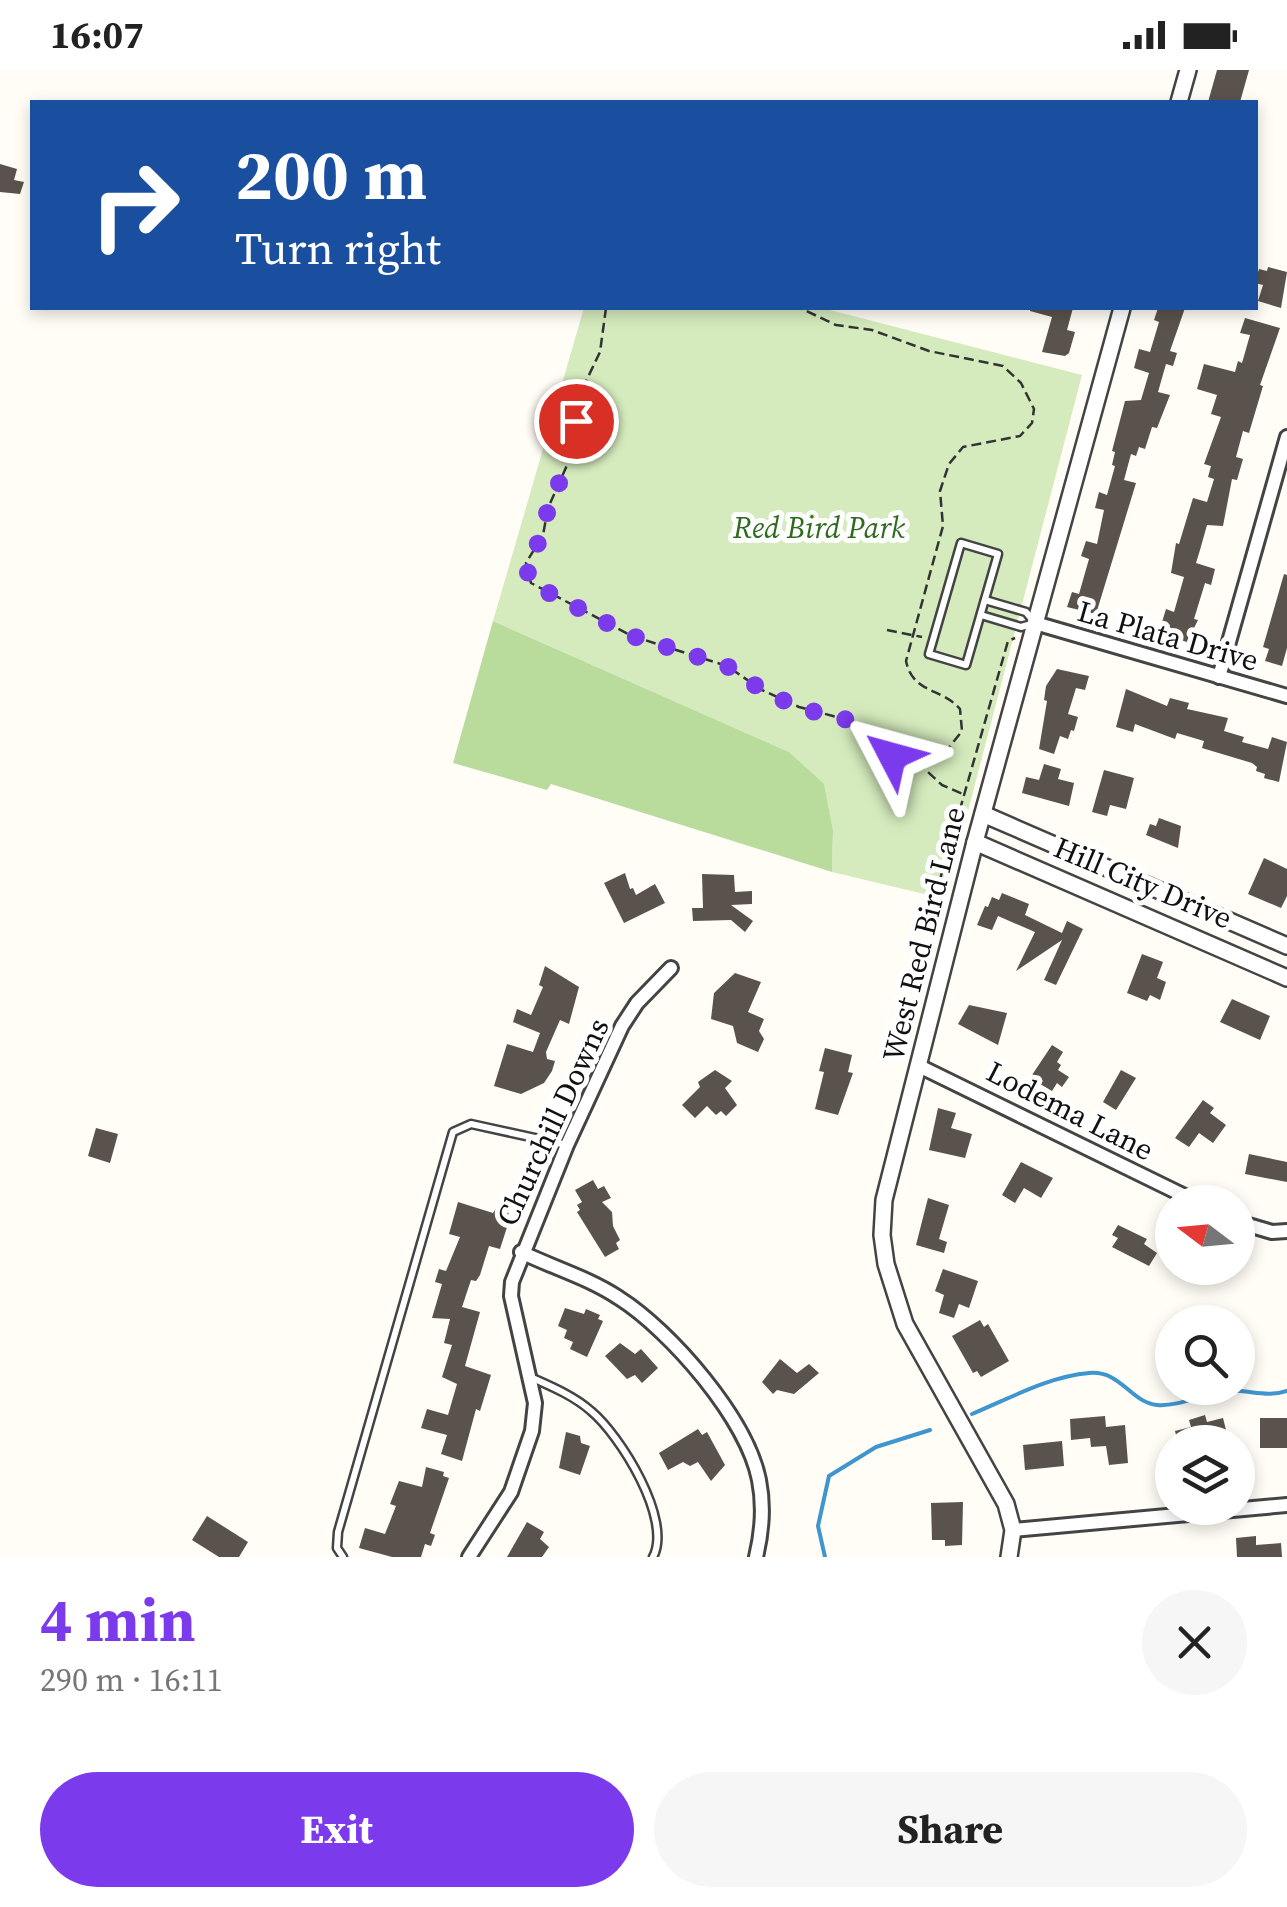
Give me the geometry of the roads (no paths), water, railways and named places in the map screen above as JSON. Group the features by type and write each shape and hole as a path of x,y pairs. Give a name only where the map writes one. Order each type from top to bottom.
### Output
{"street":[{"path":"1180,100 1188,70"},
{"name":"West Red Bird Lane","path":"1009,1557 1013,1530 998,1488 905,1324 886,1264 882,1216 975,842 1121,310"},
{"path":"1219,677 1287,437"},
{"name":"La Plata Drive","path":"1035,623 1287,696"},
{"name":"Hill City Drive","path":"983,814 1287,946"},
{"name":"Hill City Drive","path":"975,842 1287,978"},
{"path":"1214,943 1224,920"},
{"name":"Churchill Downs","path":"468,1557 511,1492 522,1466 535,1403 510,1296 521,1252 622,1026 637,1003 671,968"},
{"name":"Lodema Lane","path":"919,1066 1162,1185"},
{"path":"1255,1227 1272,1232 1287,1230"},
{"path":"521,1252 622,1299 692,1365 748,1445 759,1480 762,1517 756,1557"},
{"path":"1013,1530 1287,1504"}],"lane":[{"path":"961,544 998,554 980,615 966,665 929,654 961,544"},
{"path":"980,615 1021,627 1035,623 1026,612 985,600"},
{"path":"342,1557 337,1548 338,1532 453,1132 471,1124 567,1145"},
{"path":"526,1376 576,1399 610,1430 636,1470 651,1506 658,1546 652,1557"}],"waterway":[{"path":"972,1414 1044,1383 1089,1373 1109,1376 1139,1398 1157,1405 1226,1391 1287,1391"},
{"path":"825,1557 818,1526 829,1476 876,1447 930,1430"}],"park label":[{"name":"Red Bird Park","path":"819,528"}]}
